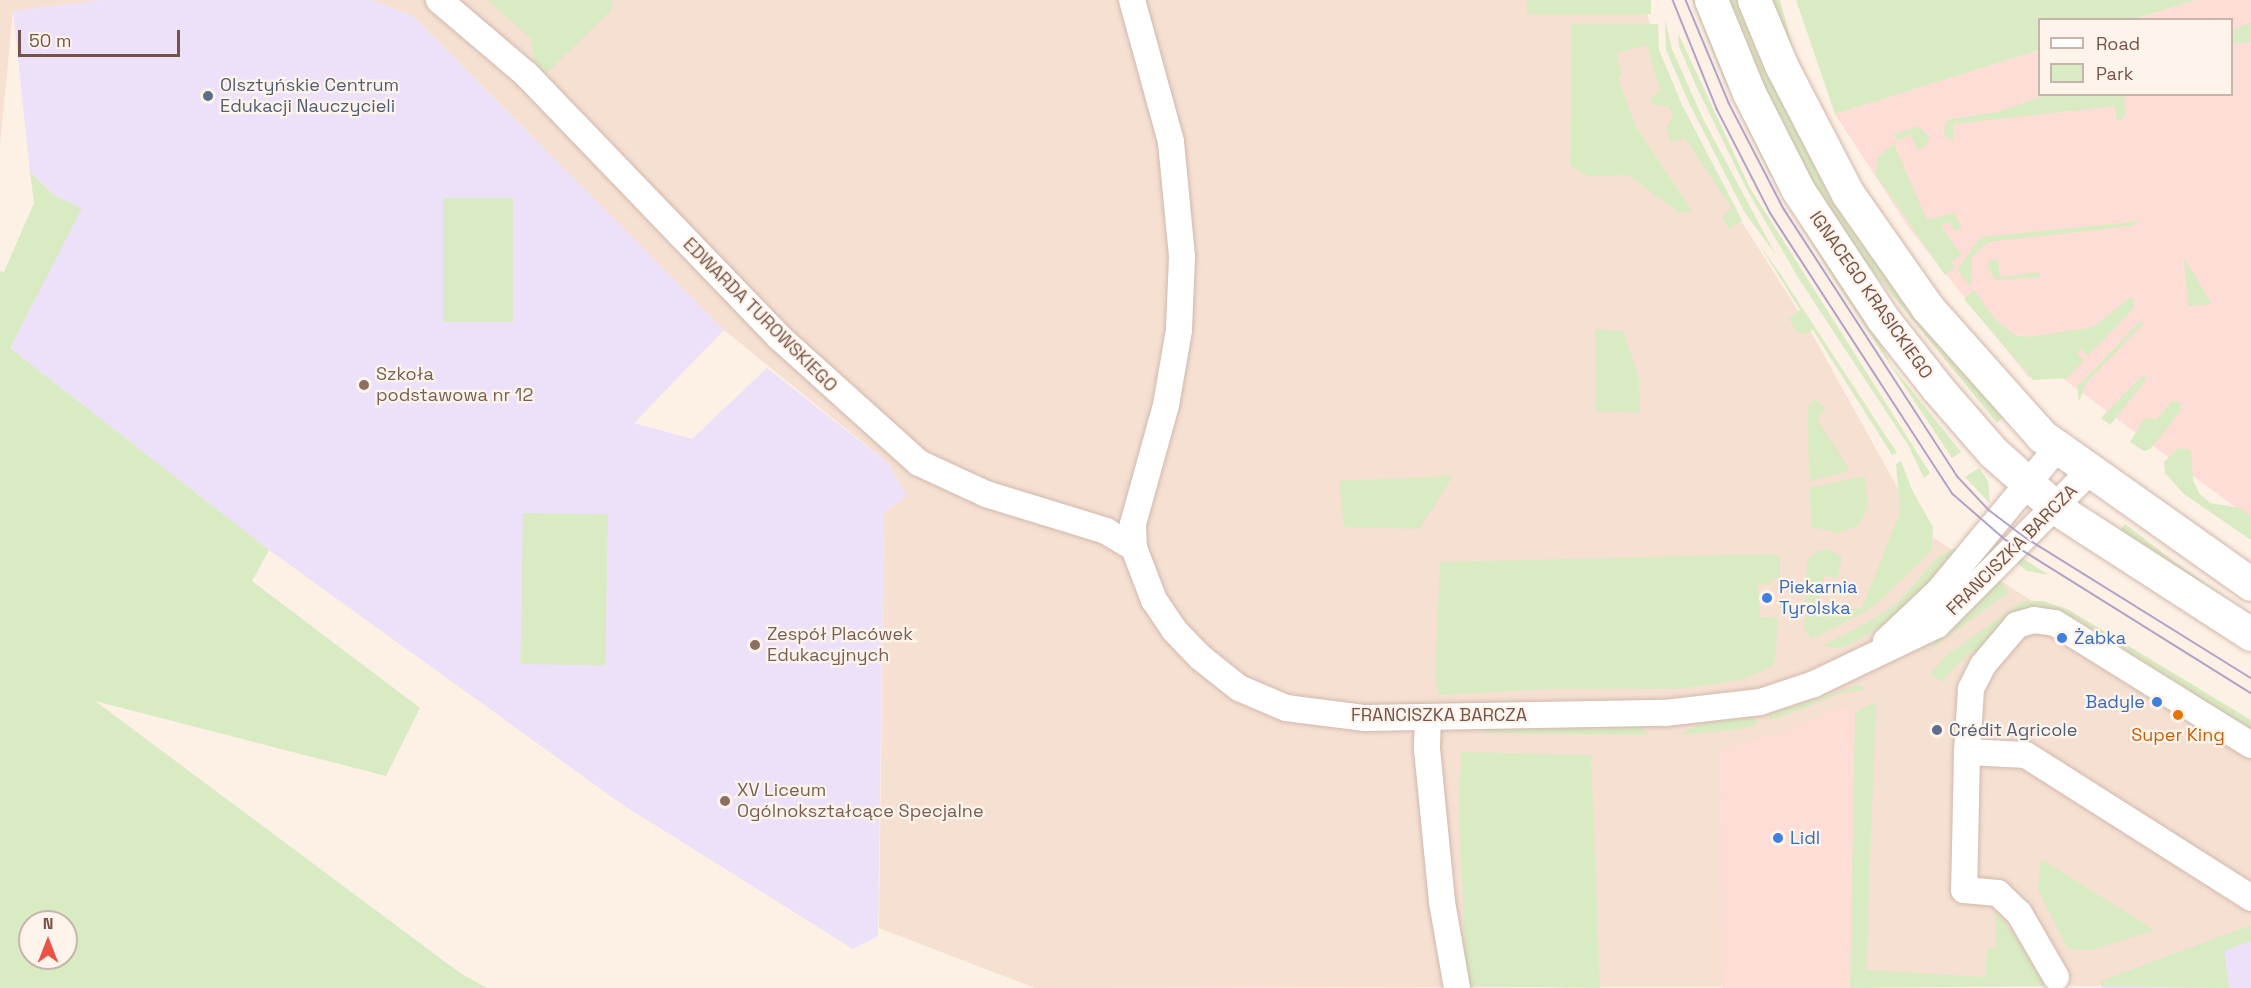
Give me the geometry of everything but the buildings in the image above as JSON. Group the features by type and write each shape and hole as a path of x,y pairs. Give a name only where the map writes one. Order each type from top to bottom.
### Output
{"main road":[{"name":"IGNACEGO KRASICKIEGO","path":"1711,0 1749,93 1813,214 1883,320 1938,389 2025,482 2056,508 2251,634"},
{"name":"IGNACEGO KRASICKIEGO","path":"1754,0 1781,65 1848,194 1927,307 2019,413 2057,448 2251,584"}],"street":[{"name":"EDWARDA TUROWSKIEGO","path":"439,0 526,74 779,338 919,463 986,494 1106,531 1134,548"},
{"name":"FRANCISZKA BARCZA","path":"1132,0 1171,142 1182,257 1179,330 1166,405 1133,524 1134,548 1154,600 1174,630 1200,657 1239,688 1286,708 1365,718 1721,709 1789,693 1937,625 2056,508 2089,472"},
{"name":"FRANCISZKA BARCZA","path":"1869,658 1938,592 2025,482 2057,448"},
{"path":"2056,977 2019,913 1998,892 1964,890 1967,752 1973,680 2017,625 2034,620 2055,623 2251,745"},
{"path":"1428,717 1427,749 1442,902 1456,988"},
{"path":"1967,752 2026,755 2251,898"}],"shaded area":[{"path":"0,0 103,0 13,11 0,145"},
{"name":"Szkoła podstawowa nr 12","path":"103,0 371,0 413,16 724,330 634,423 692,439 767,368 888,463 907,496 884,513 878,936 853,949 623,805 269,550 10,348 81,208 55,196 30,172 13,11"},
{"path":"371,0 1643,0 1680,125 1806,323 1921,530 2251,741 2251,930 2101,986 1035,988 879,928 884,513 906,496 888,463 724,330 413,16"},
{"path":"2196,0 2251,0 2251,519 2057,374 2029,378 1909,228 1835,114 2038,50 2038,96 2233,96 2233,18 2137,18"},
{"path":"1840,708 1865,710 1862,988 1723,988 1721,749 1790,730"},
{"path":"2251,930 2251,988 2101,988 2101,986"}],"green space":[{"path":"488,0 612,0 611,10 546,74 534,61 531,39"},
{"path":"1527,0 1651,0 1651,14 1527,14"},
{"path":"1692,0 1699,0 1892,366 1961,452 1952,458 1829,272 1769,173 1724,80"},
{"path":"1721,0 1739,0 1782,101 1815,165 1901,299 2004,417 1997,423 1862,258 1809,183"},
{"path":"1769,0 1780,0 1801,78"},
{"path":"1796,0 2196,0 2137,18 2038,18 2038,50 1835,114"},
{"path":"1665,20 1672,49 1703,119 1776,255 1745,213 1689,103 1666,50"},
{"path":"2251,23 2251,42 2233,44 2233,30"},
{"path":"1572,24 1658,24 1659,50 1682,105 1742,220 1729,229 1722,217 1731,208 1685,138 1671,142 1666,128 1673,116 1668,106 1655,105 1649,99 1660,91 1647,45 1616,53 1622,76 1618,78 1636,127 1693,212 1679,212 1628,175 1588,176 1570,165"},
{"path":"1678,33 1750,188 1930,473 1924,478 1908,445 1799,279 1747,190 1697,88 1679,46"},
{"path":"2043,96 2124,96 2126,115 2117,122 2115,106 1953,124 1953,141 1944,134 1945,123 1951,119 1997,112"},
{"path":"1918,126 1930,137 1927,145 1917,150 1911,135 1897,140 1893,135"},
{"path":"1894,144 1927,220 1954,213 1962,227 1954,231 1950,222 1941,226 1962,255 1951,262 1955,267 1945,275 1875,174 1878,157"},
{"path":"30,172 55,196 82,208 10,348 269,550 252,581 420,708 386,776 95,701 460,973 487,988 0,988 0,271 4,272 34,203"},
{"path":"443,198 513,198 513,322 443,322"},
{"path":"2141,221 2131,226 1988,242 1972,257 1971,287 1957,270 1981,237"},
{"path":"1759,244 1897,453 1892,455 1813,330 1802,334 1797,332 1789,319 1800,310"},
{"path":"2184,258 2212,304 2188,306"},
{"path":"1998,259 2000,277 2040,272 2040,277 1996,280 1987,267 1990,261"},
{"path":"1974,290 1994,318 2015,335 2028,337 2094,327 2133,297 2134,308 2088,356 2081,349 2077,354 2084,361 2067,378 2033,380 1964,299"},
{"path":"2139,322 2145,322 2087,382 2079,401 2077,387"},
{"path":"1595,329 1623,331 1639,378 1640,413 1596,411"},
{"path":"2145,376 2146,380 2110,425 2101,418 2141,377"},
{"path":"1814,399 1826,408 1817,419 1850,471 1809,481 1808,408"},
{"path":"2172,401 2181,403 2180,412 2150,449 2144,451 2130,442 2145,418 2157,419"},
{"path":"2184,448 2191,451 2193,480 2199,493 2210,503 2240,508 2251,516 2251,540 2184,494 2165,473 2164,462 2177,449"},
{"path":"1901,461 1912,490 1933,527 1931,551 1872,608 1812,639 1804,629 1807,561 1816,552 1827,549 1842,557 1838,578 1824,576 1817,608 1835,611 1862,608 1900,512 1896,464"},
{"path":"1979,468 1988,481 1990,503 1965,477"},
{"path":"1453,476 1419,529 1344,527 1339,481"},
{"path":"1865,476 1868,508 1858,526 1838,533 1812,527 1809,488"},
{"path":"523,513 608,514 605,665 520,664"},
{"path":"2125,524 2176,563 2251,615 2115,536"},
{"path":"1955,548 1958,550 1923,591 1889,621 1854,643 1840,648 1823,646 1875,618 1899,601 1938,557"},
{"path":"1773,554 1780,557 1780,578 1772,579 1771,584 1758,584 1760,617 1777,618 1776,657 1774,665 1765,670 1740,680 1678,689 1545,689 1439,695 1435,681 1440,562"},
{"path":"2022,558 2049,575 2027,571 2017,563"},
{"path":"2000,581 2009,592 1929,651 1933,644"},
{"path":"2023,601 2043,601 2069,610 2251,720 2251,729 2232,717 2227,723 2185,697 2189,690 2074,618 2070,625 2062,620 1982,652 1972,651 1945,677 1945,683 1930,675 1944,657"},
{"path":"1858,685 1867,689 1842,693 1770,721 1769,715"},
{"path":"1876,702 1866,970 1985,977 1987,948 1995,948 1996,911 2034,963 2045,986 1850,988 1855,712"},
{"path":"1756,717 1757,725 1680,735 1698,724"},
{"path":"1638,726 1649,735 1485,733 1485,727"},
{"path":"1462,752 1591,755 1600,988 1466,986 1459,799"},
{"path":"2041,859 2155,930 2091,950 2068,949 2038,890"},
{"path":"2251,925 2251,941 2224,951 2229,988 2101,986 2101,981"}],"tram line":[{"path":"1673,0 1717,109 1771,214 1953,494 2006,540 2251,693"},
{"path":"1686,0 1729,103 1784,209 1958,477 1989,510 2026,538 2251,678"}],"place":[{"name":"Olsztyńskie Centrum Edukacji Nauczycieli","path":"208,96"},
{"name":"Szkoła podstawowa nr 12","path":"364,385"},
{"name":"Piekarnia Tyrolska","path":"1767,598"},
{"name":"Żabka","path":"2062,638"},
{"name":"Zespół Placówek Edukacyjnych","path":"755,645"},
{"name":"Badyle","path":"2157,702"},
{"name":"Super King","path":"2178,715"},
{"name":"Crédit Agricole","path":"1937,730"},
{"name":"XV Liceum Ogólnokształcące Specjalne","path":"725,801"},
{"name":"Lidl","path":"1778,838"}]}
